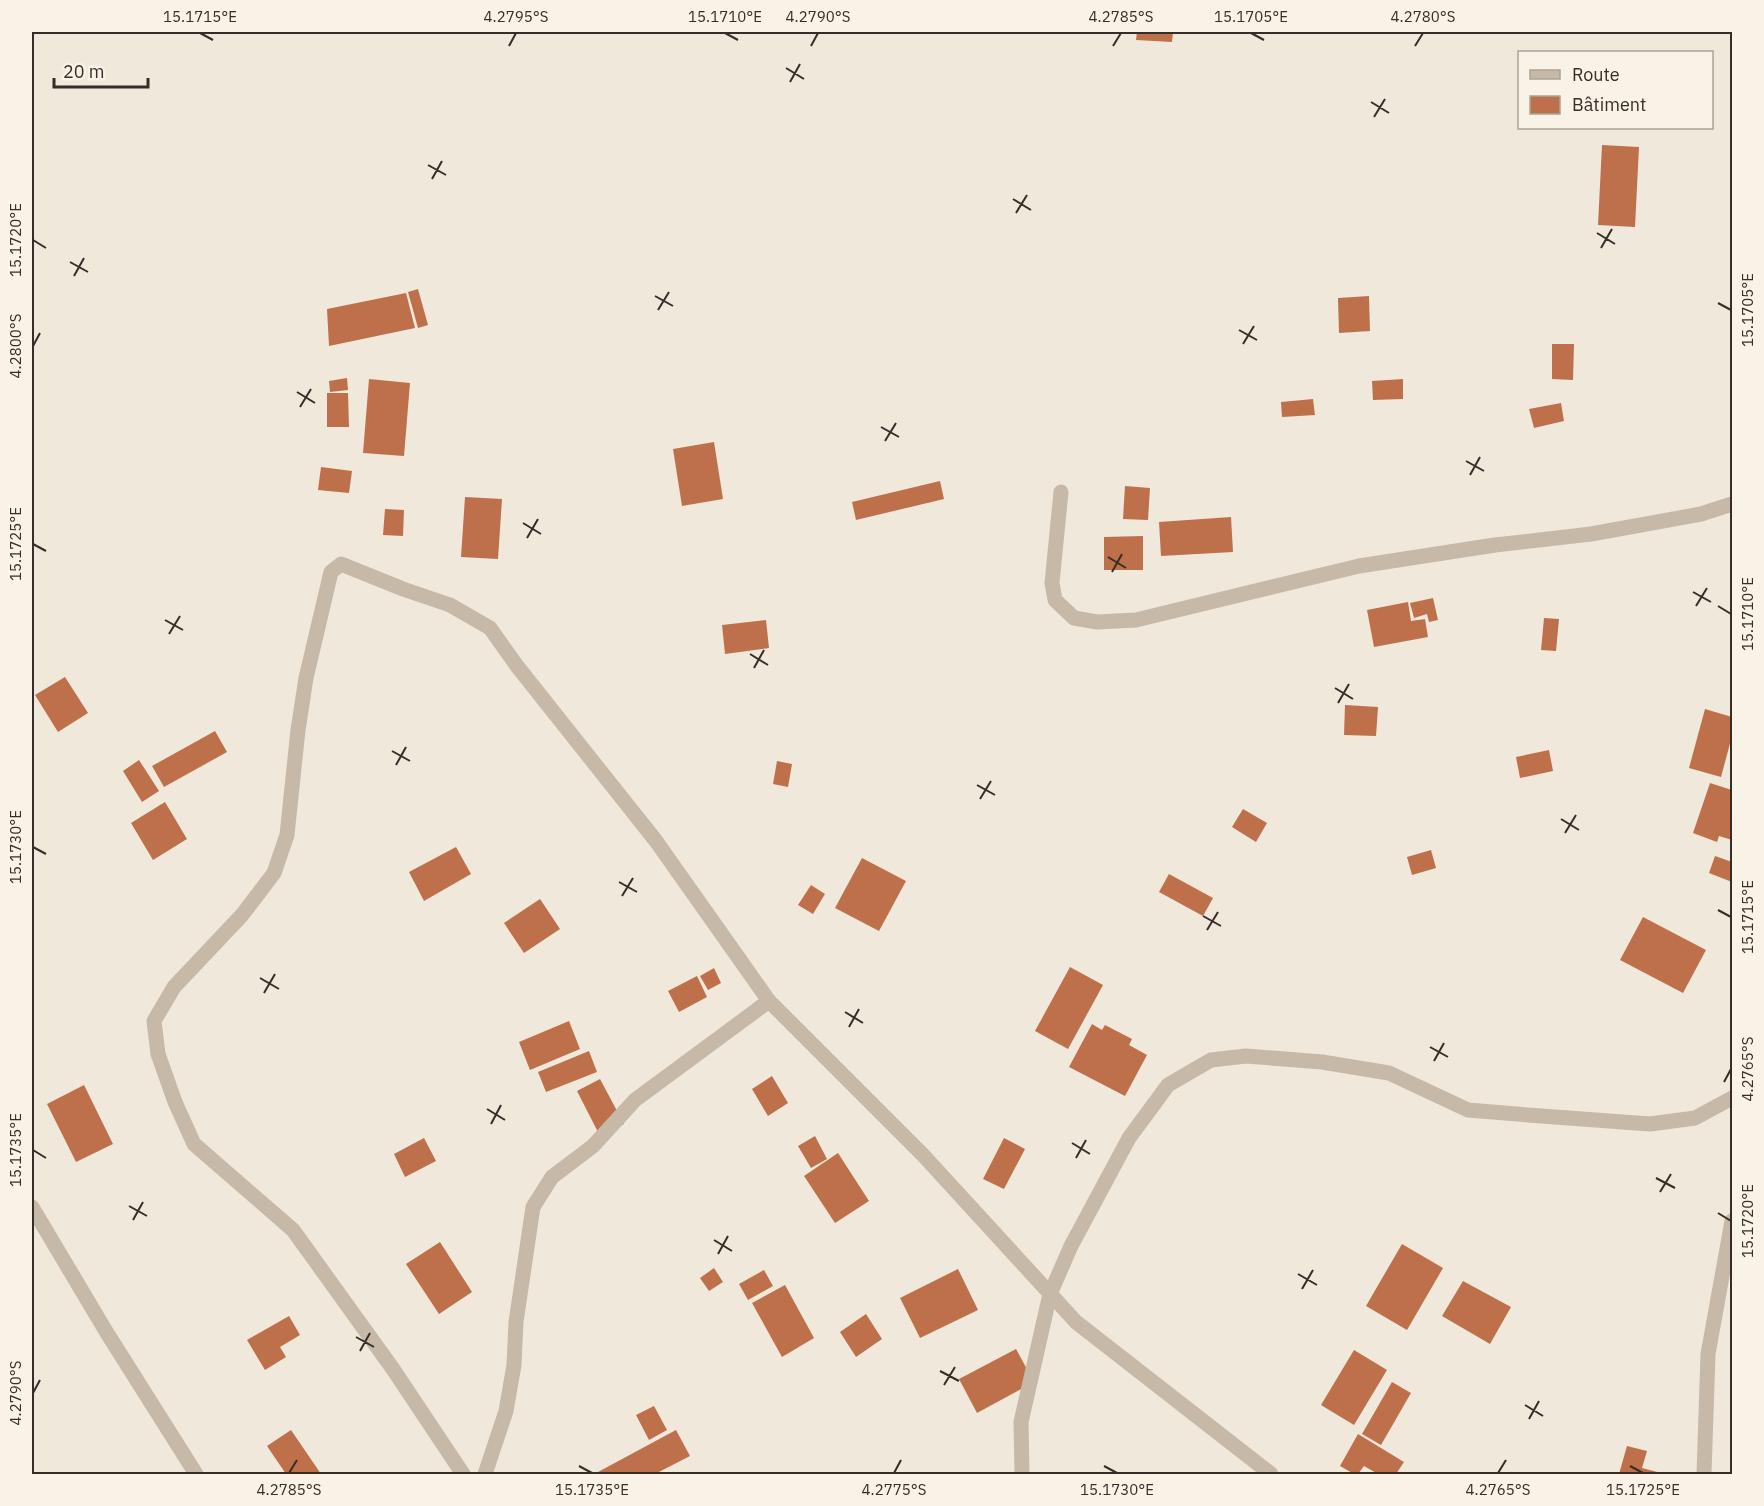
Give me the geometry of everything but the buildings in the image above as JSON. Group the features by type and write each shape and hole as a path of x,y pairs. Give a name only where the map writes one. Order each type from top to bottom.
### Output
{"street":[{"path":"1061,492 1052,583 1055,600 1074,618 1097,622 1136,620 1359,566 1495,545 1591,534 1701,514 1732,504"},
{"path":"463,1474 393,1369 293,1230 194,1144 175,1102 158,1053 154,1021 174,987 242,915 274,873 287,835 306,678 331,572 341,564 450,605 490,628 656,841 769,1002 923,1155 1076,1322 1271,1474"},
{"path":"485,1474 506,1411 514,1365 516,1322 534,1207 552,1177 593,1146 635,1100 769,1002"},
{"path":"1022,1474 1021,1422 1050,1294 1091,1207 1130,1138 1168,1085 1211,1060 1246,1056 1322,1062 1389,1073 1468,1110 1540,1116 1650,1124 1695,1118 1732,1098"},
{"path":"32,1207 196,1474"},
{"path":"1704,1474 1708,1354 1732,1221"}]}
